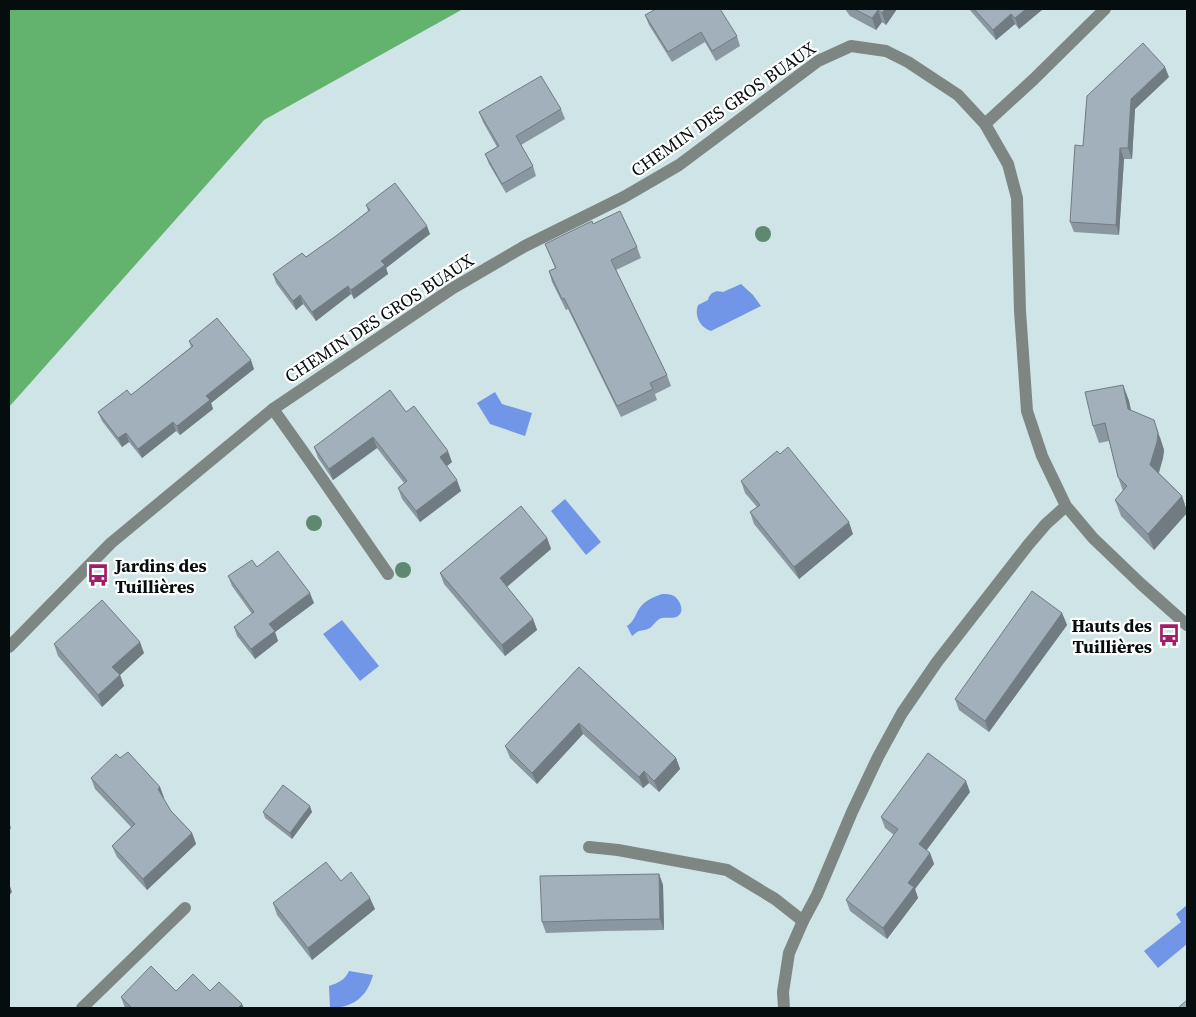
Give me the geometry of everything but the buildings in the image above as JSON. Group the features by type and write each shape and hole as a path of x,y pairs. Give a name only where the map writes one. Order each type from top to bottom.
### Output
{"street":[{"path":"985,124 1105,9"},
{"name":"CHEMIN DES GROS BUAUX","path":"9,647 111,543 273,409 453,288 525,246 624,197 679,165 818,61 851,46 886,50 908,62 958,95 985,124 1008,164 1017,198 1020,311 1027,411 1042,456 1066,506 1093,538 1187,626"},
{"path":"273,409 388,574"},
{"path":"784,1008 783,992 789,953 817,895 874,765 902,713 937,662 1028,545 1046,524 1066,506"},
{"path":"589,847 618,850 727,870 775,899 803,921"},
{"path":"82,1008 185,908"}],"green space":[{"path":"9,9 463,9 264,120 9,407"}],"water":[{"path":"741,284 761,306 711,331 704,327 697,317 698,305 708,300 714,292 723,292"},
{"path":"495,392 502,404 532,413 525,436 490,424 477,403"},
{"path":"565,499 601,542 586,555 551,511"},
{"path":"662,594 671,595 676,598 681,606 680,614 675,617 660,619 650,628 638,631 632,636 627,626 639,609 655,596"},
{"path":"342,620 379,666 360,681 323,634"},
{"path":"1187,905 1187,944 1158,968 1144,951 1181,922 1176,914"},
{"path":"349,971 373,975 367,989 358,1000 346,1006 330,1008 329,986 341,981"}],"place":[{"name":"Jardins des Tuillières","path":"98,575"},
{"name":"Hauts des Tuillières","path":"1169,635"}]}
